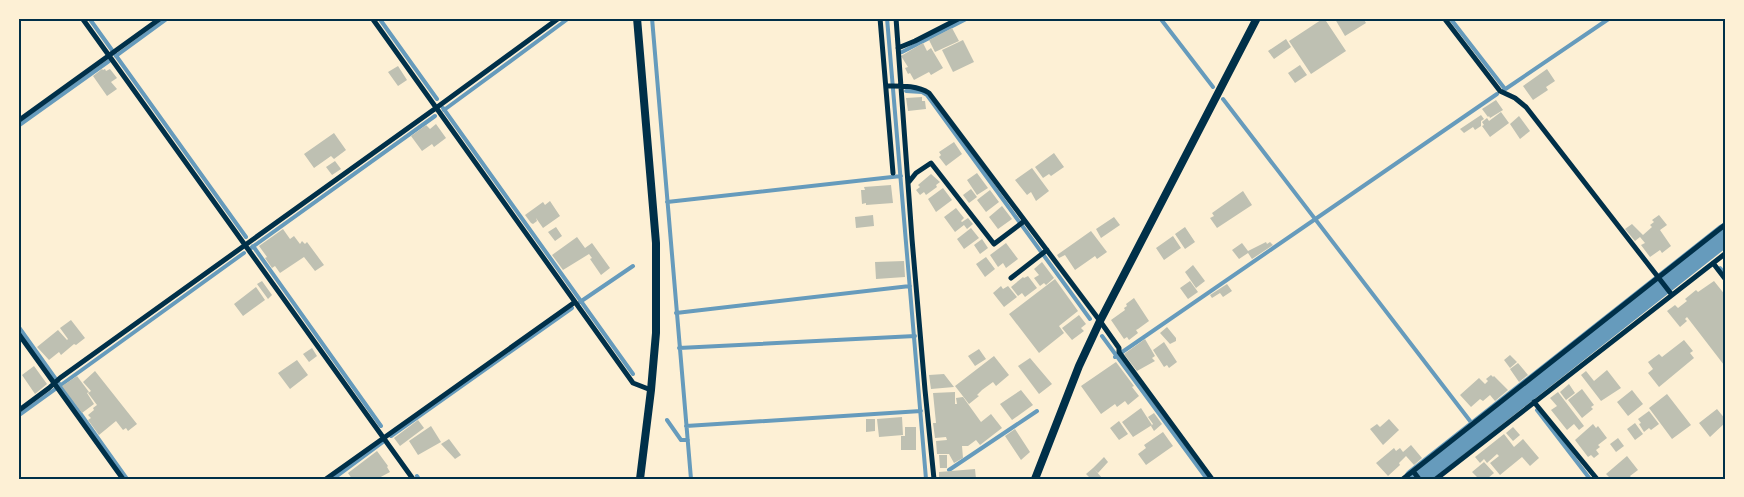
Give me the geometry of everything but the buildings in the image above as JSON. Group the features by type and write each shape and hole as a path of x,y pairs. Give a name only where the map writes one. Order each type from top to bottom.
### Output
{"main road":[{"path":"637,18 656,243 656,333 640,479"},
{"path":"1035,479 1075,376 1100,321 1257,18"}],"street":[{"path":"82,18 113,53 245,245 413,479"},
{"path":"18,121 161,18"},
{"path":"372,18 633,383 651,390"},
{"path":"18,411 559,18"},
{"path":"880,18 908,183 934,479"},
{"path":"893,173 893,86 898,48 896,18"},
{"path":"898,48 960,18"},
{"path":"1444,18 1500,91 1515,98 1526,107 1672,295"},
{"path":"893,86 924,89 929,93 1100,321 1119,348 1120,354 1212,479"},
{"path":"908,183 916,173 931,163 994,244 1021,224"},
{"path":"1403,479 1416,475 1473,425 1726,224"},
{"path":"1011,278 1046,251"},
{"path":"1436,479 1726,253"},
{"path":"1713,263 1726,280"},
{"path":"326,479 575,302"},
{"path":"18,333 57,381 123,479"},
{"path":"1534,402 1597,479"}],"waterway":[{"path":"89,18 246,237"},
{"path":"116,56 168,18"},
{"path":"379,18 437,99"},
{"path":"444,110 569,18"},
{"path":"652,18 691,479"},
{"path":"887,18 926,479"},
{"path":"902,52 968,18"},
{"path":"1160,18 1213,87"},
{"path":"1450,18 1505,89"},
{"path":"1504,90 1610,18"},
{"path":"18,126 109,61"},
{"path":"906,91 922,92 927,95 1090,319"},
{"path":"1115,357 1497,94"},
{"path":"1223,99 1477,430"},
{"path":"443,108 633,374"},
{"path":"251,248 435,116"},
{"path":"667,202 901,176"},
{"path":"1415,479 1726,234"},
{"path":"253,246 381,426"},
{"path":"18,416 244,253"},
{"path":"580,302 633,266"},
{"path":"1720,268 1726,275"},
{"path":"676,313 910,286"},
{"path":"391,436 572,308"},
{"path":"18,326 127,479"},
{"path":"679,348 915,336"},
{"path":"1102,336 1207,479"},
{"path":"1523,393 1526,396"},
{"path":"1537,410 1590,479"},
{"path":"686,426 921,411"},
{"path":"949,470 1037,411"},
{"path":"667,420 681,440 688,440"},
{"path":"333,479 383,442"}]}
